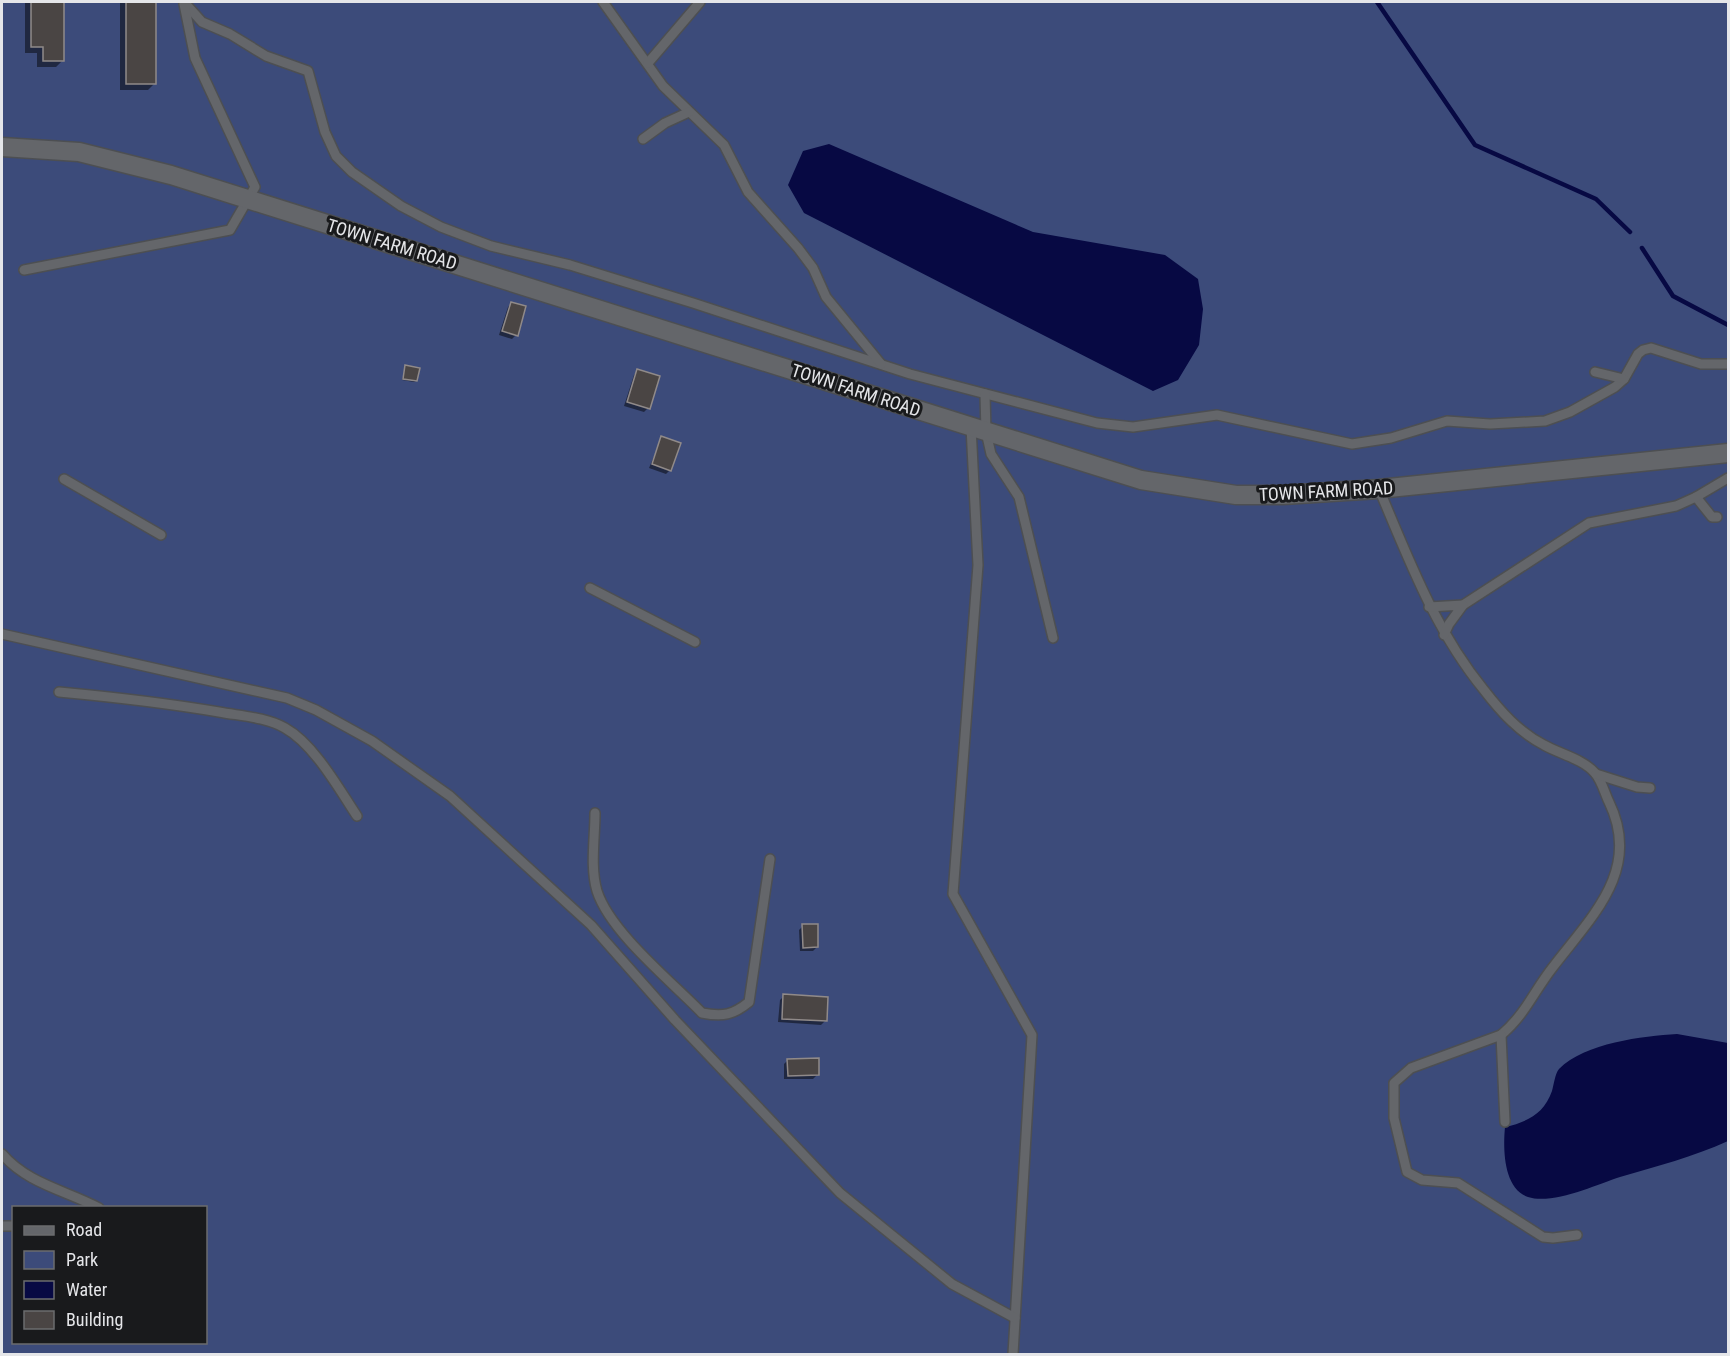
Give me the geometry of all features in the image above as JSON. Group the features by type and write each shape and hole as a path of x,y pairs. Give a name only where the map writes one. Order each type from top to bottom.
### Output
{"street":[{"name":"TOWN FARM ROAD","path":"2,147 79,152 171,175 1142,480 1183,488 1236,495 1283,495 1379,489 1728,453"}],"lane":[{"path":"24,270 230,230 255,187 195,58 184,2"},
{"path":"184,2 202,22 230,34 266,56 298,65 308,71 325,132 336,156 352,172 400,206 441,227 492,246 615,279 881,364 1097,423 1133,427 1217,415 1352,444 1391,438 1447,421 1490,424 1545,421 1570,412 1624,379 1638,354 1651,348 1701,364 1728,364"},
{"path":"603,2 663,86 724,145 748,192 798,248 813,268 826,297 881,364"},
{"path":"648,63 700,2"},
{"path":"643,139 665,123 689,112"},
{"path":"1595,372 1624,379"},
{"path":"985,394 978,429 978,565 953,894 1032,1035 1013,1354"},
{"path":"978,429 1019,497 1053,638"},
{"path":"1444,635 1463,605 1588,523 1676,506 1728,478"},
{"path":"64,479 161,535"},
{"path":"1379,489 1429,607 1444,635 1459,658 1506,717 1543,745 1578,761 1596,774 1610,776 1637,787 1650,788"},
{"path":"1696,497 1712,517 1717,517"},
{"path":"590,588 694,642"},
{"path":"1429,607 1463,605"},
{"path":"2,634 287,698 316,710 372,741 450,796 591,925 675,1020 840,1193 952,1284 1015,1318"},
{"path":"59,692 161,703 265,720 286,728 304,743 330,775 357,816"},
{"path":"1577,1234 1553,1238 1544,1237 1458,1183 1422,1180 1407,1172 1394,1118 1394,1083 1411,1068 1501,1035 1518,1020 1551,969 1606,895 1616,872 1622,845 1614,812 1596,774"},
{"path":"595,813 597,889 604,907 620,930 702,1013 720,1016 736,1013 749,1002 770,860"},
{"path":"1501,1035 1506,1122"},
{"path":"2,1154 14,1167 29,1177 94,1206"}],"green space":[{"path":"2,2 1728,2 1728,1354 2,1354"}],"water":[{"path":"829,144 1033,232 1165,255 1198,279 1203,309 1199,345 1178,380 1153,391 804,213 788,185 803,151"},
{"path":"1677,1034 1728,1043 1728,1141 1688,1157 1561,1196 1538,1199 1520,1192 1509,1176 1506,1166 1505,1127 1534,1116 1544,1106 1549,1099 1559,1069 1584,1053 1615,1042"}],"building":[{"path":"31,2 64,2 64,61 43,61 43,47 31,47"},
{"path":"126,2 156,2 156,84 126,84"},
{"path":"511,302 526,306 518,336 502,331"},
{"path":"405,365 420,368 417,381 403,379"},
{"path":"637,369 660,376 650,409 627,402"},
{"path":"661,436 681,443 671,471 652,464"},
{"path":"802,924 818,924 818,947 803,948"},
{"path":"783,994 828,997 827,1021 782,1019"},
{"path":"819,1058 819,1075 788,1076 787,1059"}],"waterway":[{"path":"1377,2 1475,145 1596,199 1630,232"},
{"path":"1642,248 1673,296 1728,325"}]}
